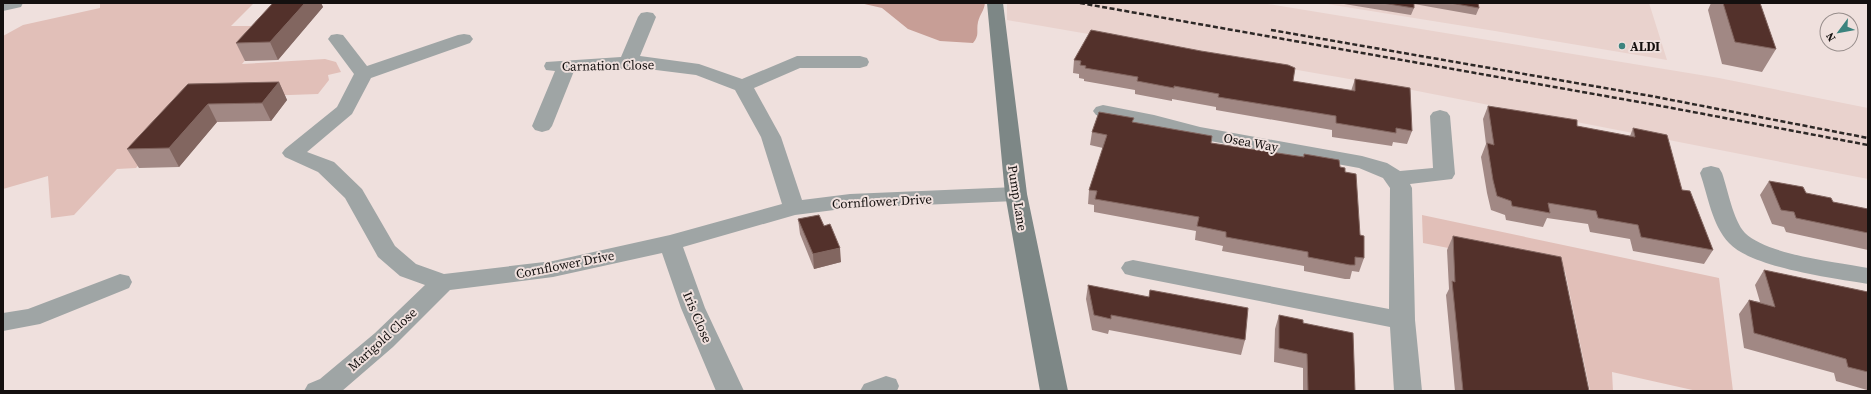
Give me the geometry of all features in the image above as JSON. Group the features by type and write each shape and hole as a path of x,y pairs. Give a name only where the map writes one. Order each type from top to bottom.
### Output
{"street":[{"path":"3,6 15,3"},
{"name":"Pump Lane","path":"995,8 1016,194 1054,391"},
{"path":"628,63 647,17"},
{"path":"337,39 363,74 464,39"},
{"name":"Carnation Close","path":"542,126 560,66 640,62 699,70 743,86"},
{"path":"794,208 771,137 743,86 797,62 860,62"},
{"name":"Cornflower Drive","path":"363,74 345,110 292,153 326,167 354,194 386,251 408,270 443,282 553,269 670,243 794,208 850,201 1016,194"},
{"name":"Osea Way","path":"1103,111 1154,121 1199,133 1362,162 1381,168 1397,178"},
{"path":"1408,391 1402,320 1401,188 1397,178 1444,174 1440,116"},
{"path":"1711,173 1731,230 1745,246 1762,254 1868,276"},
{"name":"Iris Close","path":"670,243 693,308 730,391"},
{"path":"1133,268 1402,320"},
{"path":"3,322 31,318 120,282"},
{"name":"Marigold Close","path":"318,391 330,386 384,340 443,282"}],"shaded area":[{"path":"100,3 254,3 231,26 274,26 242,64 325,59 336,62 341,72 328,75 329,80 318,94 201,98 136,168 117,169 74,215 51,218 48,176 3,189 3,36 23,25 100,8"},
{"path":"860,3 985,3 977,25 976,38 973,43 940,41 908,29 882,8"},
{"path":"1007,3 1262,3 1719,78 1868,108 1868,179 1407,89 1007,20"},
{"name":"ALDI","path":"1321,3 1649,3 1667,60 1495,31"},
{"path":"1422,215 1719,278 1733,391 1697,391 1612,372 1613,391 1590,391 1565,271 1423,243"}],"building":[{"path":"273,3 305,3 270,42 236,43"},
{"path":"1382,3 1414,3 1414,8"},
{"path":"1450,3 1478,3 1479,8"},
{"path":"1723,3 1760,3 1776,49 1735,42"},
{"path":"1091,30 1201,51 1288,65 1295,68 1293,81 1355,91 1355,79 1410,88 1412,131 1396,128 1396,133 1336,123 1336,116 1218,97 1219,94 1137,81 1138,77 1085,68 1086,66 1080,65 1081,61 1074,60"},
{"path":"279,82 262,103 208,104 169,148 127,149 188,84"},
{"path":"1488,106 1577,120 1577,126 1635,137 1633,128 1667,135 1682,190 1690,191 1713,250 1641,237 1638,225 1598,218 1596,211 1548,203 1550,213 1512,206 1511,201 1497,196 1493,180 1487,143 1494,145"},
{"path":"1099,112 1134,118 1132,122 1212,136 1211,143 1304,157 1304,154 1339,160 1340,167 1345,168 1345,172 1356,174 1360,235 1364,236 1364,258 1355,257 1355,265 1350,265 1308,257 1308,252 1226,237 1226,232 1197,226 1199,217 1095,199 1097,191 1089,190 1107,135 1092,132"},
{"path":"1769,181 1803,187 1806,193 1831,198 1833,202 1868,209 1868,233 1796,218 1794,212 1781,210"},
{"path":"819,215 824,226 830,224 840,248 813,254 798,219"},
{"path":"1453,236 1561,257 1589,391 1463,391 1452,281 1455,282"},
{"path":"1764,270 1868,292 1868,372 1848,367 1846,359 1754,333 1749,300 1775,307"},
{"path":"1088,285 1149,297 1150,290 1248,308 1245,340 1111,315 1111,319 1094,315"},
{"path":"1279,315 1303,320 1303,323 1353,333 1355,391 1308,391 1307,354 1279,348"}],"railway":[{"path":"1080,3 1656,105 1868,145"},
{"path":"1271,30 1651,96 1868,138"}],"place":[{"name":"ALDI","path":"1622,46"}]}
